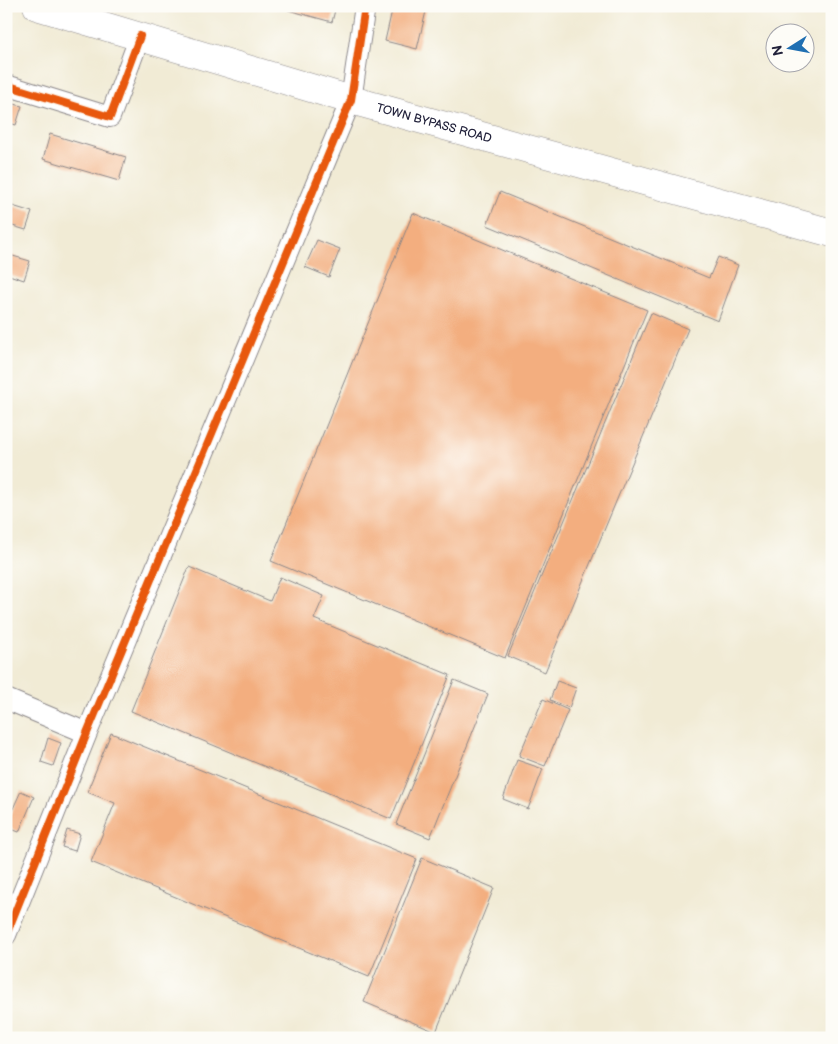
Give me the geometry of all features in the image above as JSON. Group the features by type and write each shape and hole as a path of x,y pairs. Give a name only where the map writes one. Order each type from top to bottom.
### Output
{"main road":[{"name":"TOWN BYPASS ROAD","path":"37,6 351,100 832,233"}],"street":[{"path":"6,935 87,733 351,100 365,6"},
{"path":"6,84 110,117 140,36"},
{"path":"6,699 87,733"}],"building":[{"path":"289,6 336,6 332,22 288,10"},
{"path":"393,6 427,7 417,49 385,41"},
{"path":"6,102 22,106 16,125 6,122"},
{"path":"50,134 126,157 119,181 43,159"},
{"path":"500,192 709,278 718,257 738,265 718,321 487,225"},
{"path":"6,204 32,212 26,230 6,224"},
{"path":"413,213 647,310 505,658 271,561"},
{"path":"317,240 340,249 329,277 305,267"},
{"path":"6,254 30,261 24,280 6,274"},
{"path":"651,313 688,329 545,672 508,656"},
{"path":"189,567 270,601 280,577 324,596 314,619 450,675 391,819 131,711"},
{"path":"454,680 488,694 430,838 396,824"},
{"path":"557,681 576,688 569,708 550,700"},
{"path":"543,699 568,710 545,766 519,756"},
{"path":"111,733 417,859 369,977 91,862 115,803 87,792"},
{"path":"48,738 61,743 53,766 41,762"},
{"path":"517,760 543,769 528,809 503,799"},
{"path":"21,791 34,797 19,832 6,827 6,824"},
{"path":"67,830 80,834 75,851 62,847"},
{"path":"422,858 494,888 436,1032 364,1002"}],"cycle path":[{"path":"6,935 87,733 351,100 365,6"},
{"path":"6,85 110,117 140,36"}]}
